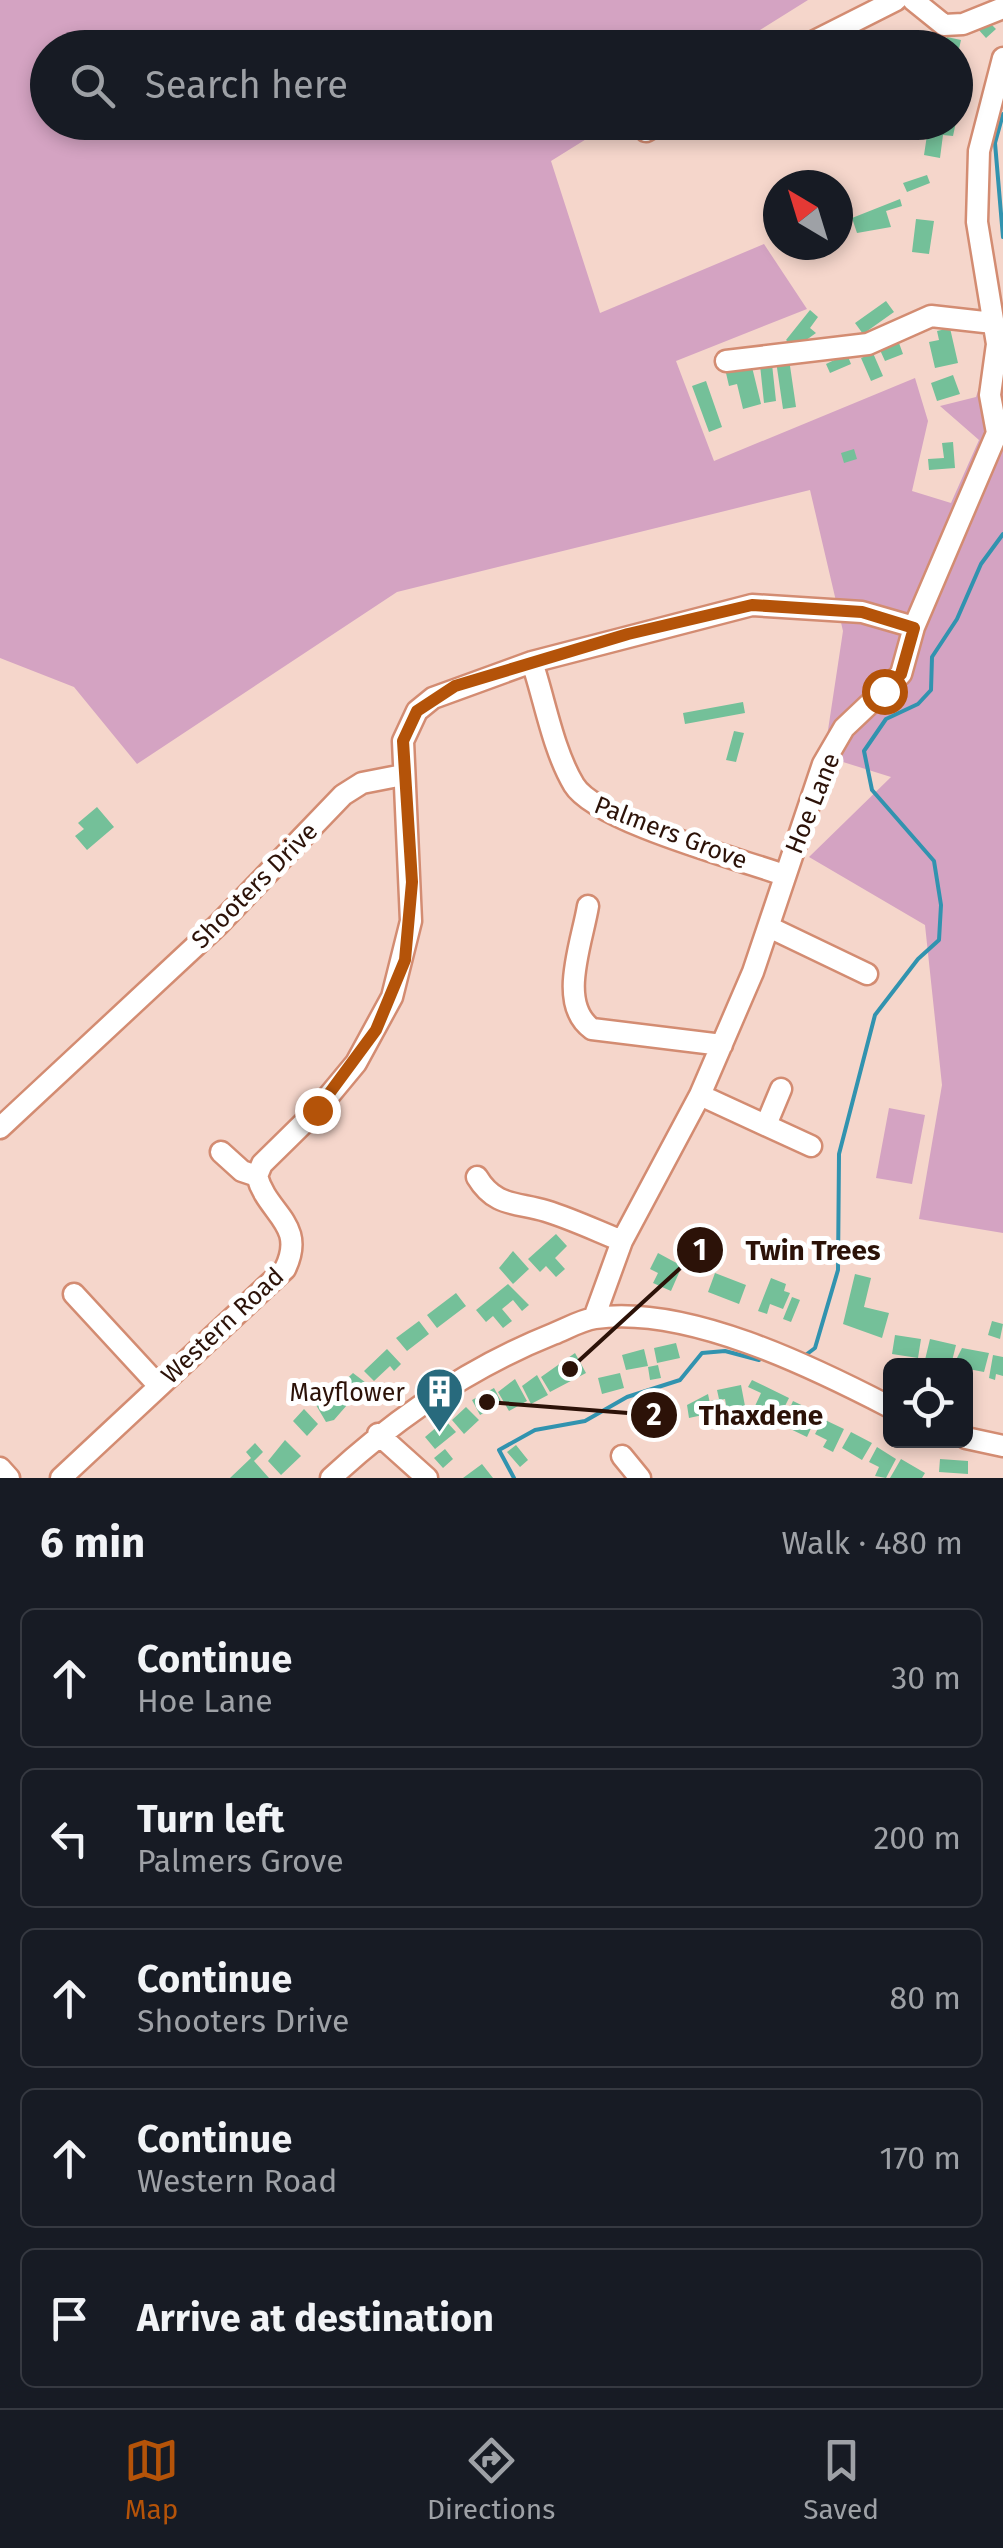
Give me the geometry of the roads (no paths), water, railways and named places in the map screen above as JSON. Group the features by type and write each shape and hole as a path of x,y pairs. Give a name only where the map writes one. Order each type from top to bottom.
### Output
{"street":[{"path":"837,30 896,0"},
{"path":"912,0 944,25 964,24 1003,8"},
{"name":"Hoe Lane","path":"594,1318 622,1241 722,1046 769,927 823,764 844,728 901,674 914,628 997,433 990,395 997,363 977,222 978,165 1003,58"},
{"path":"726,361 868,344 931,316 993,323"},
{"path":"221,1152 242,1171 257,1176 262,1164 317,1110 356,1063 392,997 412,921 403,741 417,711 455,686 752,605 862,612 914,628"},
{"name":"Palmers Grove","path":"532,662 566,768 583,797 613,815 784,875"},
{"name":"Shooters Drive","path":"0,1128 218,925 343,795 362,784 403,775"},
{"path":"588,906 572,1003 579,1019 592,1028 722,1046"},
{"path":"769,927 867,974"},
{"path":"766,1125 782,1089"},
{"path":"700,1095 810,1146"},
{"name":"Western Road","path":"61,1478 285,1268 293,1252 292,1236 257,1176"},
{"path":"476,1177 487,1194 507,1205 543,1210 622,1241"},
{"path":"74,1294 158,1385"},
{"path":"331,1478 378,1434 474,1370 594,1318 679,1324 739,1339 883,1403"},
{"path":"378,1434 427,1478"},
{"path":"973,1440 1003,1446"},
{"path":"622,1456 640,1478"},
{"path":"0,1468 10,1478"}],"waterway":[{"path":"1003,114 995,143 1003,237"},
{"path":"807,1354 815,1348 838,1270 839,1154 875,1015 918,959 939,940 941,905 934,861 872,790 864,751 886,719 918,704 931,690 932,657 957,619 981,564 1003,534"},
{"path":"514,1478 499,1450 535,1430 585,1421 627,1397 680,1380 702,1353 725,1351 759,1360"}],"place":[{"name":"Twin Trees","path":"570,1369"},
{"name":"Thaxdene","path":"487,1402"},
{"name":"Mayflower","path":"440,1434"}]}
